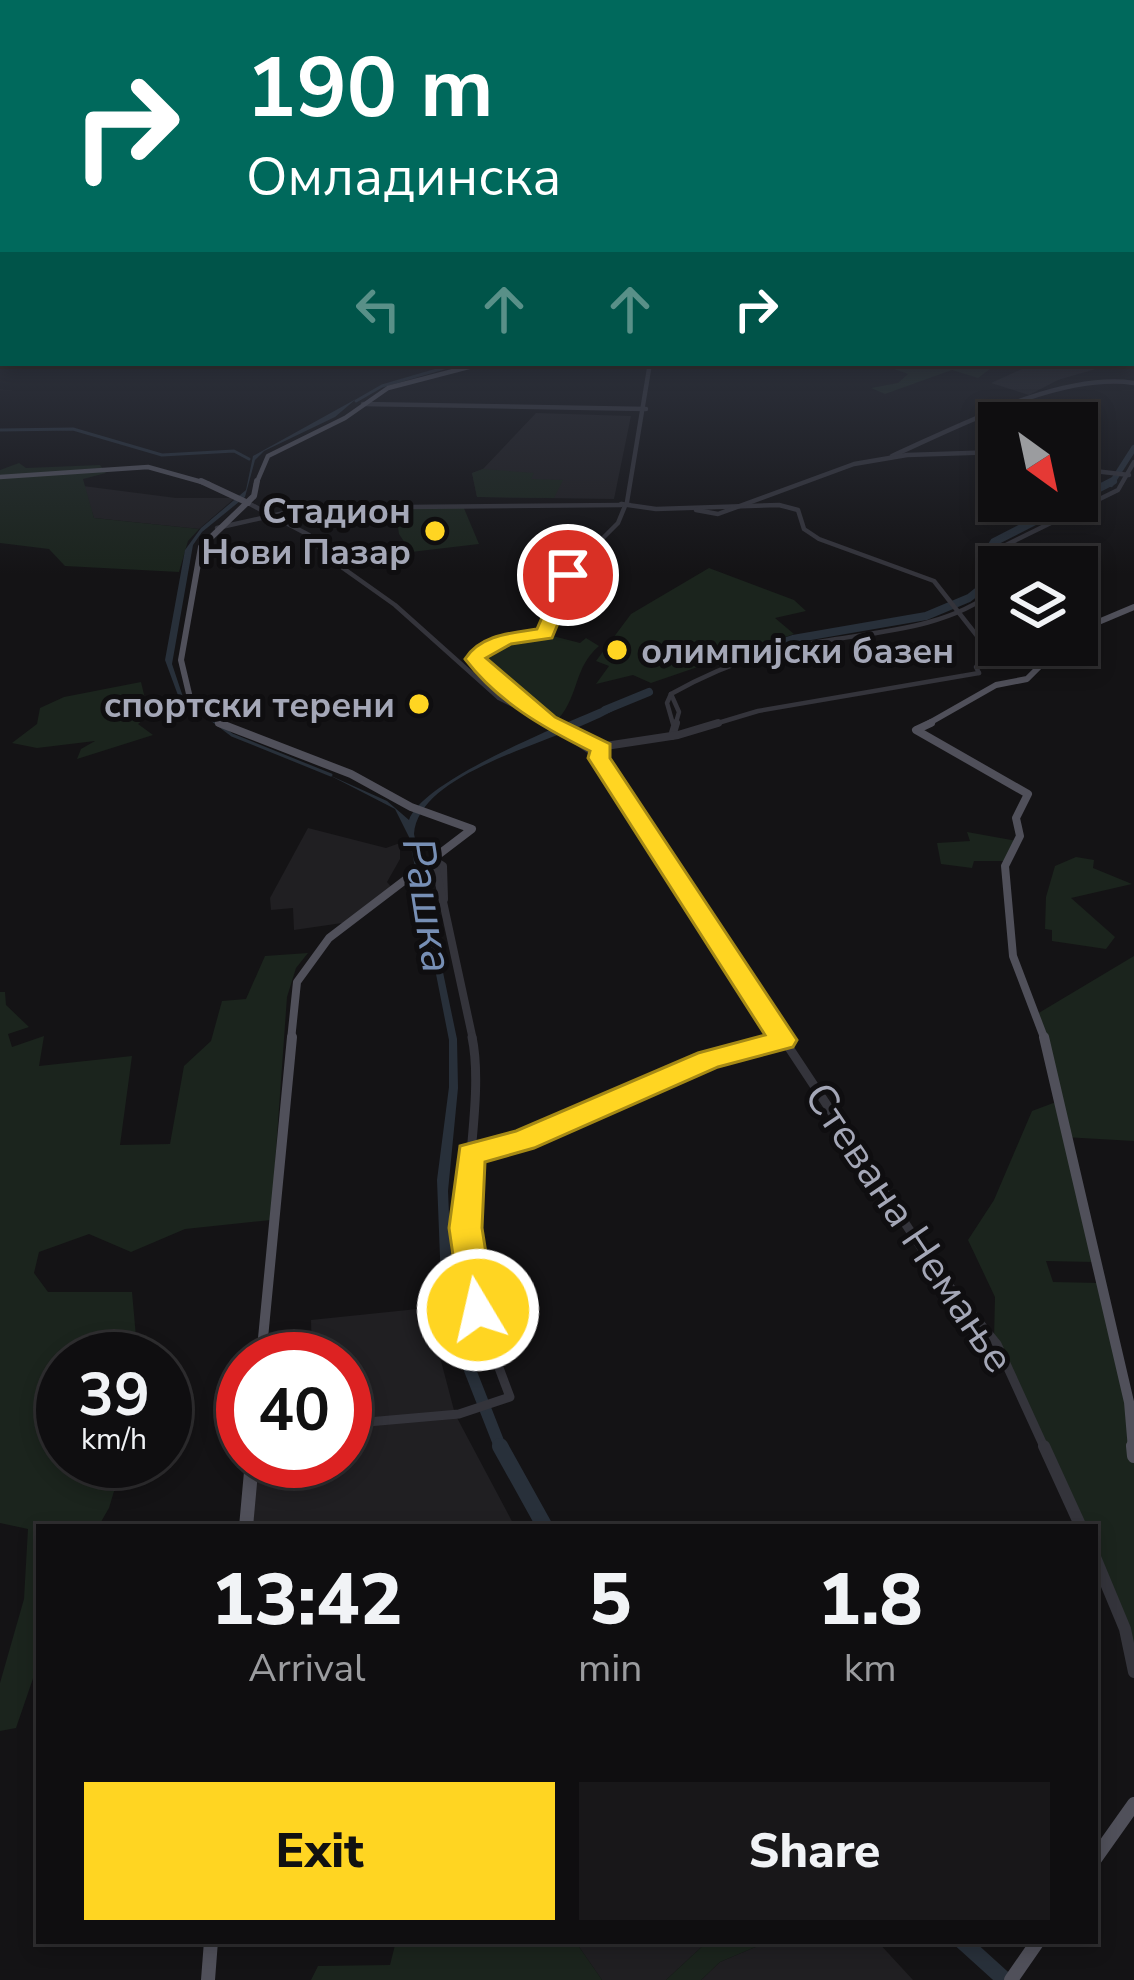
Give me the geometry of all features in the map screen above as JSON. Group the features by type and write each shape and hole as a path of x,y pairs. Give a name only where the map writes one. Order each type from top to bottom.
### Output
{"main road":[{"path":"263,1332 296,987 318,948 405,880 434,865 472,829 424,813 351,774 210,718 190,698 182,660 186,622 201,547 257,491 259,469 268,456 389,389"},
{"path":"0,477 148,467 204,482 242,501"},
{"path":"1098,622 1134,607"},
{"path":"1040,666 1027,679 1000,683 916,731 1016,783 1028,795 1017,820 1020,836 1005,866 1015,966 1044,1032 1064,1137 1127,1392 1134,1456"},
{"path":"452,823 460,831 458,842"},
{"path":"246,1524 250,1488"},
{"path":"1098,1855 1134,1804"},
{"path":"1118,1829 1134,1818"},
{"path":"208,1980 211,1944"},
{"path":"1013,1977 1036,1944"}],"street":[{"path":"480,684 475,659 480,651 507,639 545,634 574,566 618,523 626,505 648,389"},
{"path":"891,457 1029,395 1065,389"},
{"path":"363,404 646,409"},
{"path":"688,508 716,515 851,465 891,457 978,453"},
{"path":"672,736 679,712 671,694 767,653 994,593 996,561 1009,542 1118,490 1134,462"},
{"path":"1098,471 1128,475"},
{"path":"242,501 310,537 332,562 394,604 480,684 512,706 547,721"},
{"path":"216,528 306,508 626,505 731,509 782,505 800,511 802,523 822,541 930,578 985,646 987,654 976,667 1000,683"},
{"path":"478,669 547,721"},
{"path":"597,751 758,711 980,673"},
{"name":"Стевана Немање","path":"547,721 597,751 940,1276 994,1339 1080,1524"},
{"path":"372,1421 471,1412 510,1396 478,1310 470,1274 466,1228 474,1040 434,865"},
{"path":"470,1154 523,1141 709,1060 783,1040"},
{"path":"1098,1565 1125,1629 1134,1672"}],"shaded area":[{"path":"356,399 335,417 264,451 255,460 245,497 193,545 172,664 183,697 179,698 165,660 185,550 201,528 246,490 253,456"},
{"path":"536,413 631,416 614,499 477,497 472,473 483,469"},
{"path":"19,463 26,468 100,465 106,473 83,479 94,518 199,529 188,541 179,572 65,566 49,549 0,543 0,470"},
{"path":"483,469 563,480 554,498 477,497 472,473"},
{"path":"83,486 176,498 235,498 199,529 94,518"},
{"name":"Стадион Нови Пазар","path":"463,506 479,544 411,552 399,534 395,507"},
{"path":"709,568 794,600 806,611 775,618 794,634 651,683 633,675 596,684 609,666 596,661 631,614"},
{"path":"545,634 580,643 586,638 599,646 585,663 559,718 514,696 475,659 498,643"},
{"path":"141,682 149,715 138,724 153,735 77,759 81,749 95,741 37,748 12,743 37,724 40,708 64,697"},
{"path":"611,704 620,706 503,756 442,790 423,810 414,834 457,1039 458,1088 448,1191 452,1281 441,1282 437,1180 449,1087 449,1040 409,837 395,809 329,775 387,801 409,820 420,804 468,770"},
{"path":"308,828 386,848 400,843 400,859 387,882 393,889 349,922 294,930 293,908 271,910 270,898"},
{"path":"967,832 1017,841 1005,861 974,861 972,868 941,864 937,843 970,841"},
{"path":"1076,857 1094,860 1093,868 1132,884 1071,898 1115,937 1106,949 1052,941 1052,930 1045,929 1046,897 1055,866"},
{"path":"308,953 296,968 287,997 271,1220 185,1229 131,1252 89,1234 39,1252 34,1273 48,1292 132,1292 136,1332 36,1332 36,1488 115,1488 100,1524 36,1524 36,1670 16,1728 0,1731 0,1683 24,1599 28,1529 0,1523 0,992 5,992 6,1005 29,1027 8,1034 12,1047 44,1036 39,1066 132,1056 120,1145 170,1144 184,1066 211,1041 222,1001 246,999 265,956"},
{"path":"1134,956 1134,1141 1064,1137 1094,1262 1046,1261 1053,1282 1100,1283 1118,1354 1134,1456 1134,1672 1098,1566 1098,1524 1080,1524 994,1339 995,1297 968,1240 994,1200 1032,1111 1056,1102 1037,1014"},
{"path":"427,1308 455,1414 513,1524 252,1524 255,1488 372,1488 372,1332 311,1332 311,1320"},
{"path":"395,1944 577,1944 602,1980 311,1980 318,1966 390,1965"},
{"path":"577,1944 705,1944 666,1980 602,1980"},
{"path":"705,1944 762,1944 720,1962 701,1980 666,1980"},
{"path":"762,1944 880,1944 913,1980 701,1980 720,1962"}],"waterway":[{"path":"356,401 376,389"},
{"path":"0,430 73,429 162,455 234,451 249,459"},
{"name":"Рашка","path":"1113,481 1134,448"},
{"name":"Рашка","path":"721,662 793,639 926,616 969,598 984,586 984,558 994,542 1113,481"},
{"name":"Рашка","path":"605,710 649,692"},
{"path":"182,697 232,735 331,775"},
{"path":"447,1268 470,1370 501,1449"},
{"name":"Рашка","path":"500,1446 543,1524"},
{"name":"Рашка","path":"965,1944 1005,1980"}],"place":[{"name":"Стадион Нови Пазар","path":"435,531"},
{"name":"олимпијски базен","path":"617,650"},
{"name":"спортски терени","path":"419,704"}],"route":[{"path":"478,1310 466,1228 470,1154 523,1141 709,1060 783,1040 599,758 602,748 547,721 496,682 475,659 480,651 507,639 545,634 568,575"}]}
